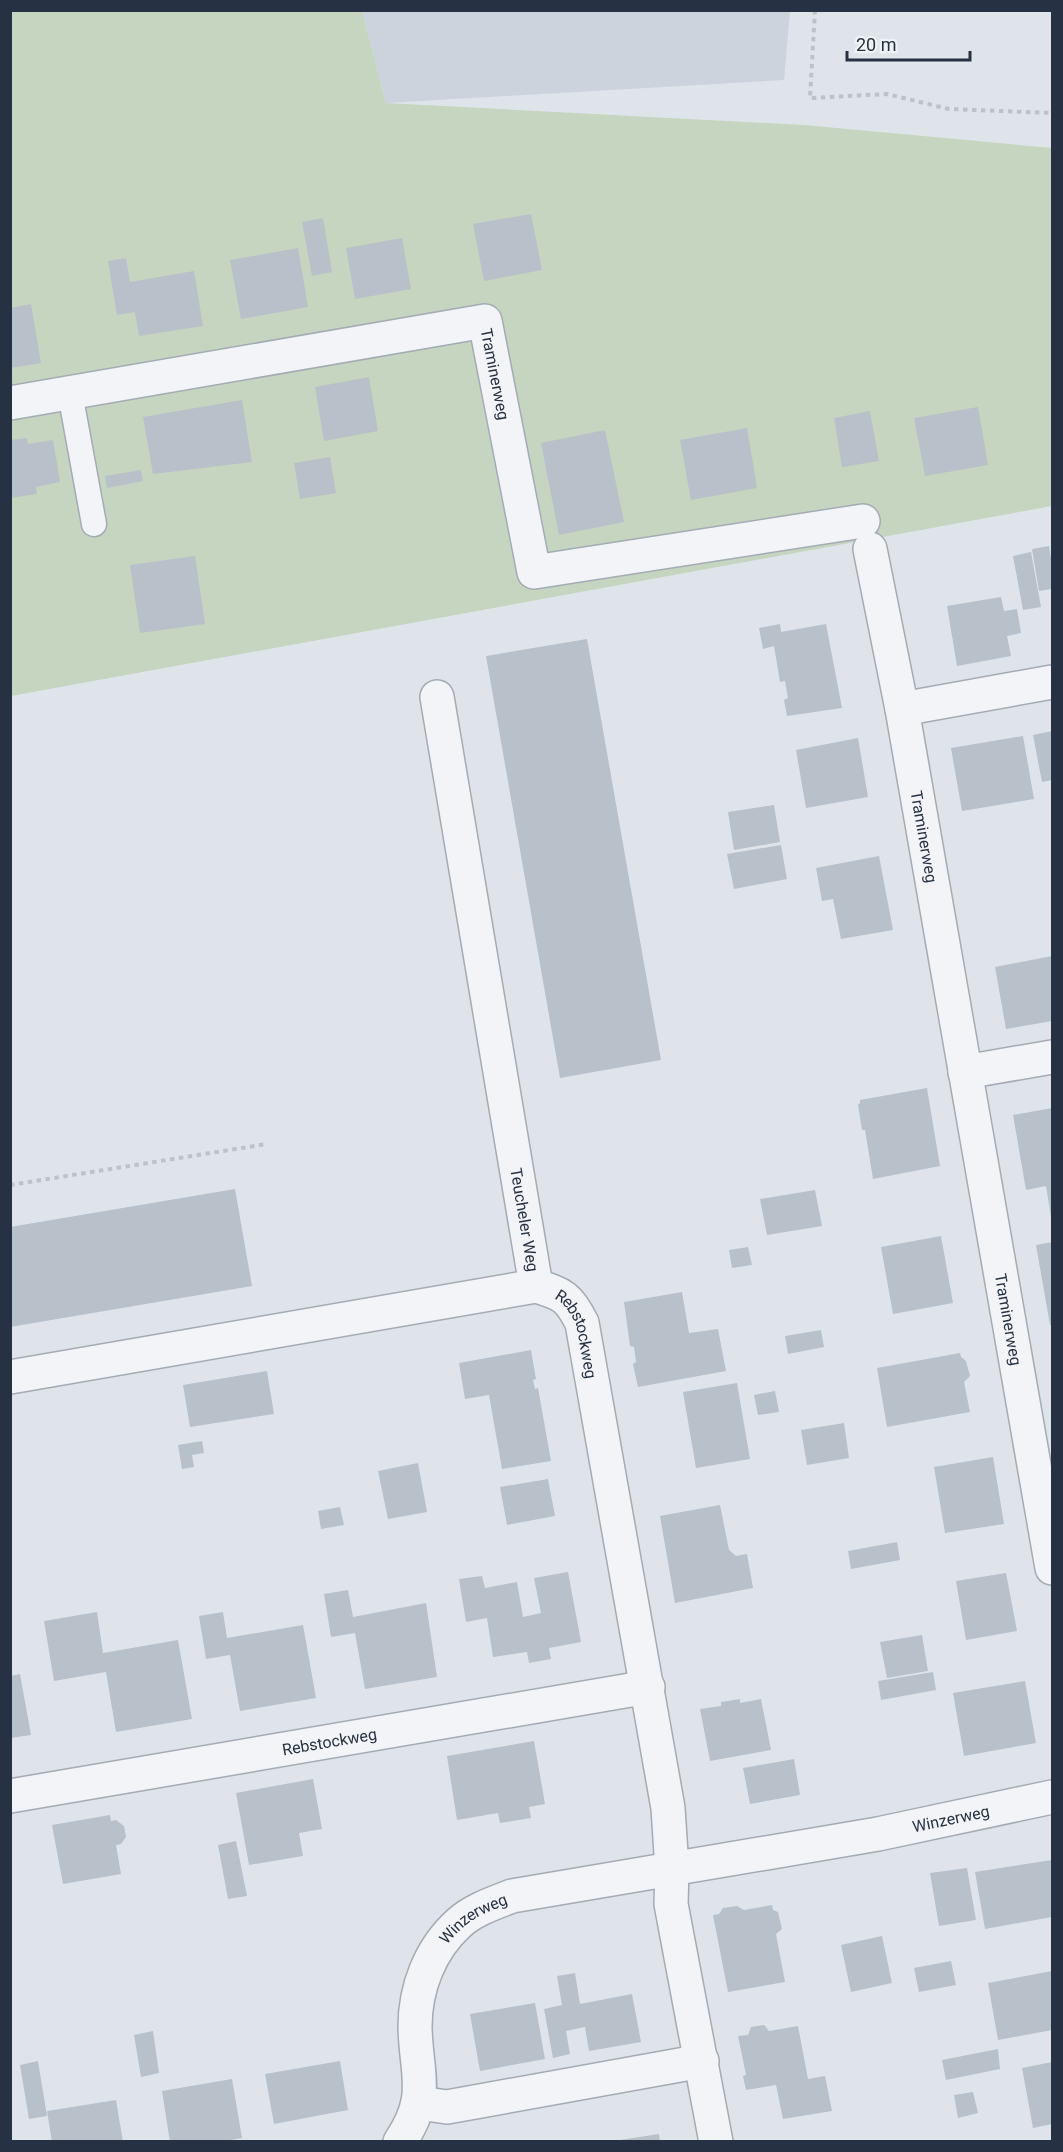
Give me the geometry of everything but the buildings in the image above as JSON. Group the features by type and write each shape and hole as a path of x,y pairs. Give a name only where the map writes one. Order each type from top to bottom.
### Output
{"street":[{"name":"Traminerweg","path":"10,403 485,321 534,572 866,535 902,709 1053,1568"},
{"path":"902,709 1053,682"},
{"name":"Teucheler Weg","path":"10,1377 536,1286 437,697"},
{"path":"964,1072 1053,1057"},
{"name":"Rebstockweg","path":"536,1286 557,1292 573,1304 582,1323 668,1808 672,1869"},
{"name":"Rebstockweg","path":"10,1796 648,1687"},
{"name":"Winzerweg","path":"400,2142 408,2130 419,2103 420,2071 415,2026 418,1995 427,1967 440,1944 459,1923 484,1907 512,1896 878,1834 1053,1797"},
{"path":"672,1869 672,1904 716,2142"},
{"path":"419,2103 447,2108 702,2061"}],"lane":[{"path":"70,393 94,524"}],"path":[{"path":"815,10 810,98 887,94 949,109 1053,113"},
{"path":"10,1185 267,1144"}],"shaded area":[{"path":"362,11 790,11 784,80 386,103"}],"green space":[{"path":"11,11 362,11 386,103 804,125 1052,148 1052,506 11,696"}]}
